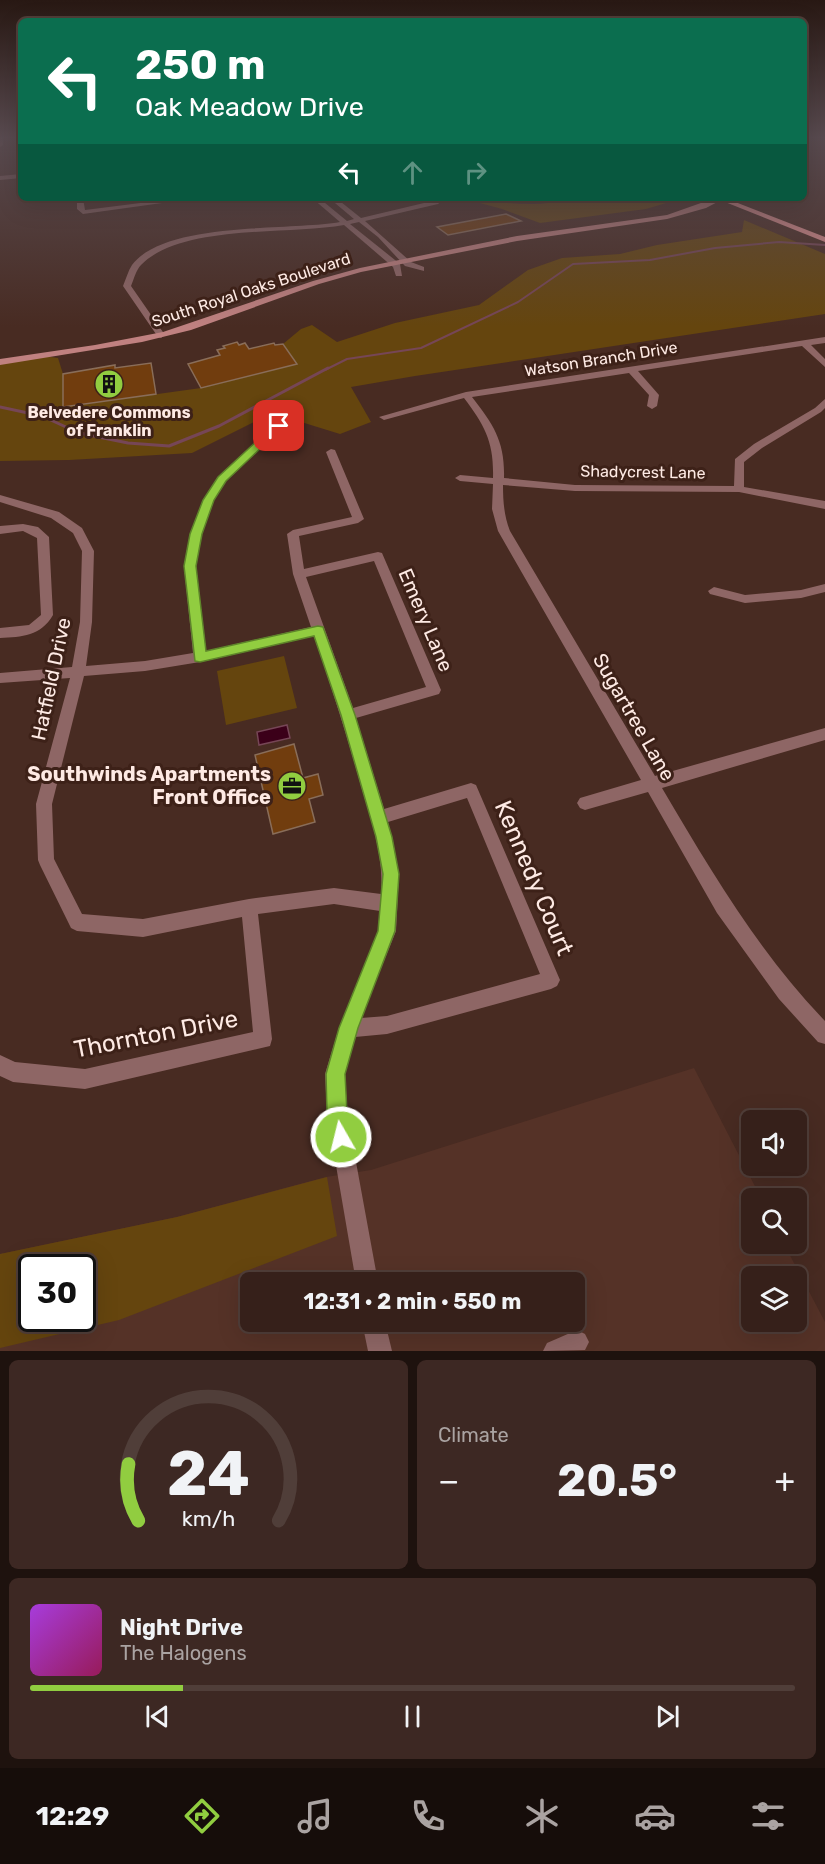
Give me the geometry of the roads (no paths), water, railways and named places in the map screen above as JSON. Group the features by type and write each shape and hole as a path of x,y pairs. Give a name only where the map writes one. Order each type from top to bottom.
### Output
{"main road":[{"name":"South Royal Oaks Boulevard","path":"0,362 102,348 158,331 311,275 390,261 530,229 657,211 693,201"},
{"name":"South Royal Oaks Boulevard","path":"403,258 667,216 715,201"},
{"path":"728,201 825,240"},
{"name":"South Royal Oaks Boulevard","path":"0,352 158,331"}],"street":[{"path":"80,201 80,209 83,212 137,202"},
{"path":"319,201 397,266 399,274"},
{"path":"336,201 403,258 421,269"},
{"path":"158,331 127,286 135,268 158,250 183,240 209,234 313,228 437,201"},
{"name":"Watson Branch Drive","path":"384,417 466,395 825,340"},
{"path":"804,343 825,364"},
{"path":"631,369 654,395 652,406"},
{"name":"Sugartree Lane","path":"466,395 496,441 500,480 496,505 504,531 741,935 785,993 825,1035"},
{"path":"739,489 739,461 758,446 818,410 825,402"},
{"path":"200,657 190,566 196,534 208,500 222,479 279,426"},
{"path":"331,452 358,519 292,534 299,574 348,715 379,818 391,874 387,931 348,1028 335,1074 337,1113 365,1272"},
{"name":"Shadycrest Lane","path":"460,478 575,488 739,489 825,505"},
{"name":"Hatfield Drive","path":"0,498 55,515 78,531 88,551 86,622 78,672 44,804 46,860 77,922 143,928 249,907 334,896 390,904"},
{"path":"0,530 23,527 37,531 43,537 46,615 44,621 36,628 0,633"},
{"name":"Emery Lane","path":"299,574 378,556 434,690 348,715"},
{"path":"714,591 745,599 801,594 825,588"},
{"path":"0,678 145,666 200,657 318,630"},
{"path":"585,802 825,734"},
{"name":"Kennedy Court","path":"348,1028 387,1025 550,980 471,790 379,818"},
{"name":"Thornton Drive","path":"0,1065 13,1072 85,1079 263,1040 249,907"},
{"path":"376,1332 380,1351"},
{"path":"555,1351 577,1342"}],"waterway":[{"path":"325,370 347,359 421,348 518,302 573,264 650,260 715,248 779,242 825,245"},
{"path":"0,407 42,416 79,433 128,443 169,446 219,426 328,368"}],"place":[{"name":"Belvedere Commons of Franklin","path":"109,384"},
{"name":"Southwinds Apartments Front Office","path":"292,786"}]}
